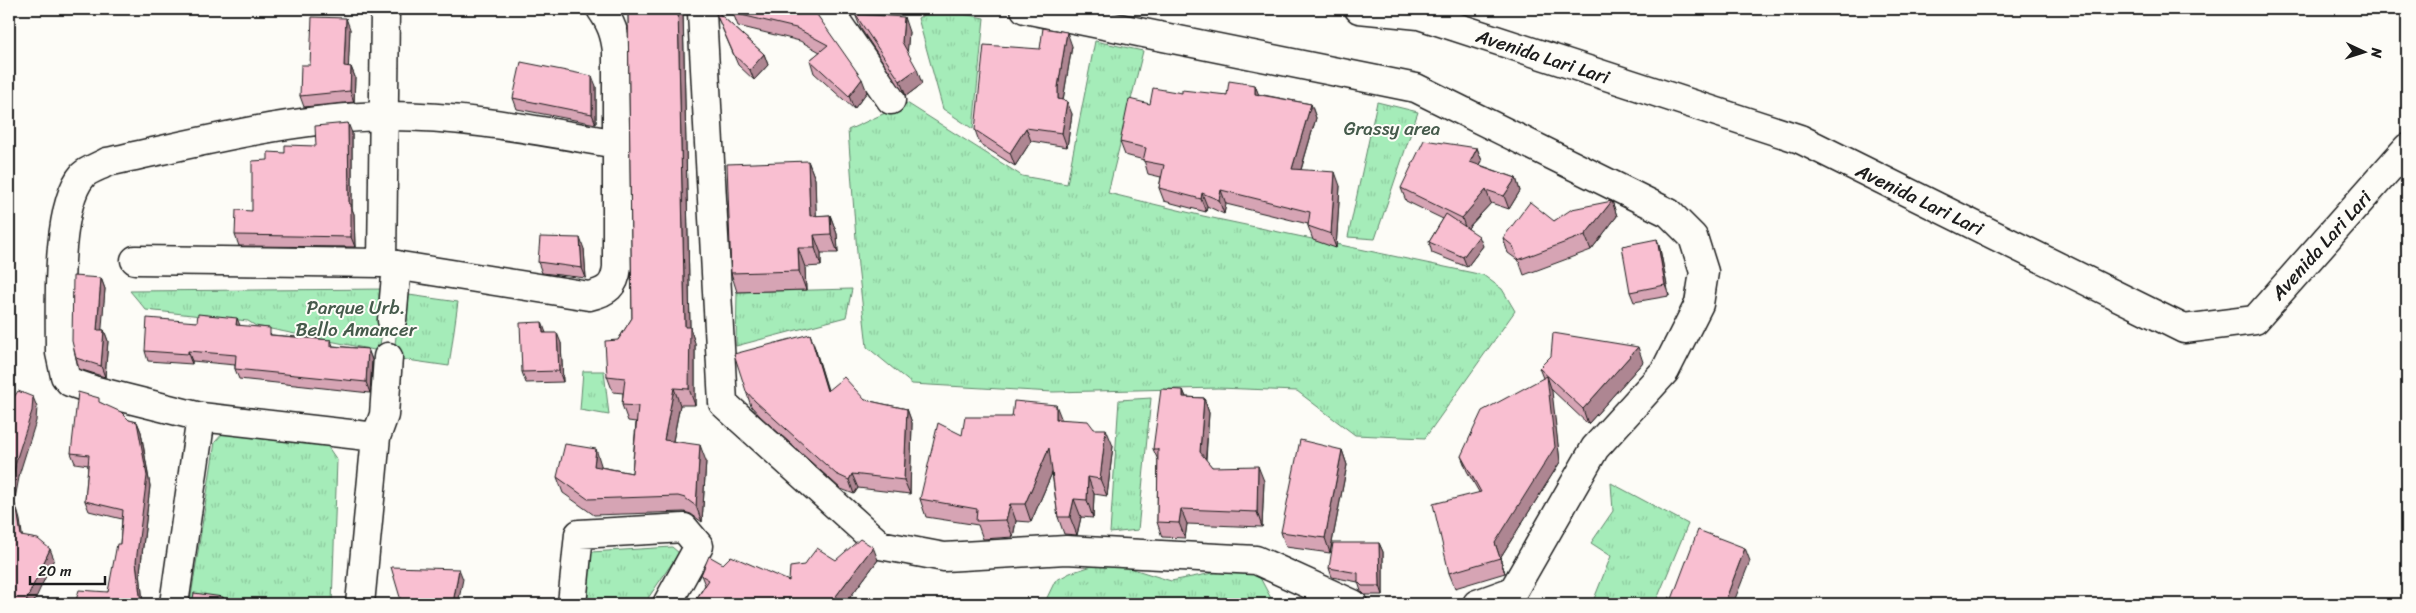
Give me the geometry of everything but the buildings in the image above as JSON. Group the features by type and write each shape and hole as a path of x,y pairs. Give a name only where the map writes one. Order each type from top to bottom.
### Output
{"street":[{"path":"385,9 384,116 392,320"},
{"path":"135,260 390,264 589,296 602,293 610,288 616,278 617,144 616,35 610,20 601,9"},
{"path":"704,9 702,13 723,403 880,545 944,557 1066,550 1256,560 1354,604"},
{"path":"828,9 891,100"},
{"path":"1025,9 1416,88 1669,213 1693,237 1704,272 1699,304 1665,372 1595,448 1509,598 1477,604"},
{"name":"Avenida Lari Lari","path":"1359,9 1420,12 1800,139 2184,329 2255,320 2407,148"},
{"path":"376,437 201,417 93,390 70,382 62,370 60,336 63,230 70,198 83,175 107,162 302,122 384,116 484,122 617,144"},
{"path":"360,604 376,437 384,415 388,357"},
{"path":"174,604 201,417"},
{"path":"572,604 579,534 684,528 699,546 668,604"}],"green space":[{"path":"935,9 984,18 973,129 943,109 918,18"},
{"path":"1095,41 1143,51 1108,193 1203,216 1483,275 1502,289 1515,311 1425,438 1355,435 1297,391 1218,388 1053,392 912,384 867,347 858,266 848,130 907,103 1022,176 1067,184"},
{"name":"Grassy area","path":"1377,102 1418,112 1375,239 1348,237"},
{"name":"Parque Urb. Bello Amancer","path":"389,289 379,351 256,326 248,321 146,310 130,291"},
{"path":"852,289 846,317 736,346 737,292"},
{"name":"Parque Urb. Bello Amancer","path":"402,294 458,302 449,366 393,358"},
{"path":"583,371 604,371 609,415 580,410"},
{"path":"1151,398 1138,530 1110,533 1119,400"},
{"path":"224,432 326,444 337,460 332,604 190,603 215,442"},
{"path":"1611,483 1688,524 1655,604 1592,604 1611,556 1591,543 1613,511"},
{"path":"672,547 679,553 644,604 587,604 591,552"},
{"path":"1108,561 1171,581 1218,572 1257,572 1274,604 1044,604 1055,581 1070,573"}]}
